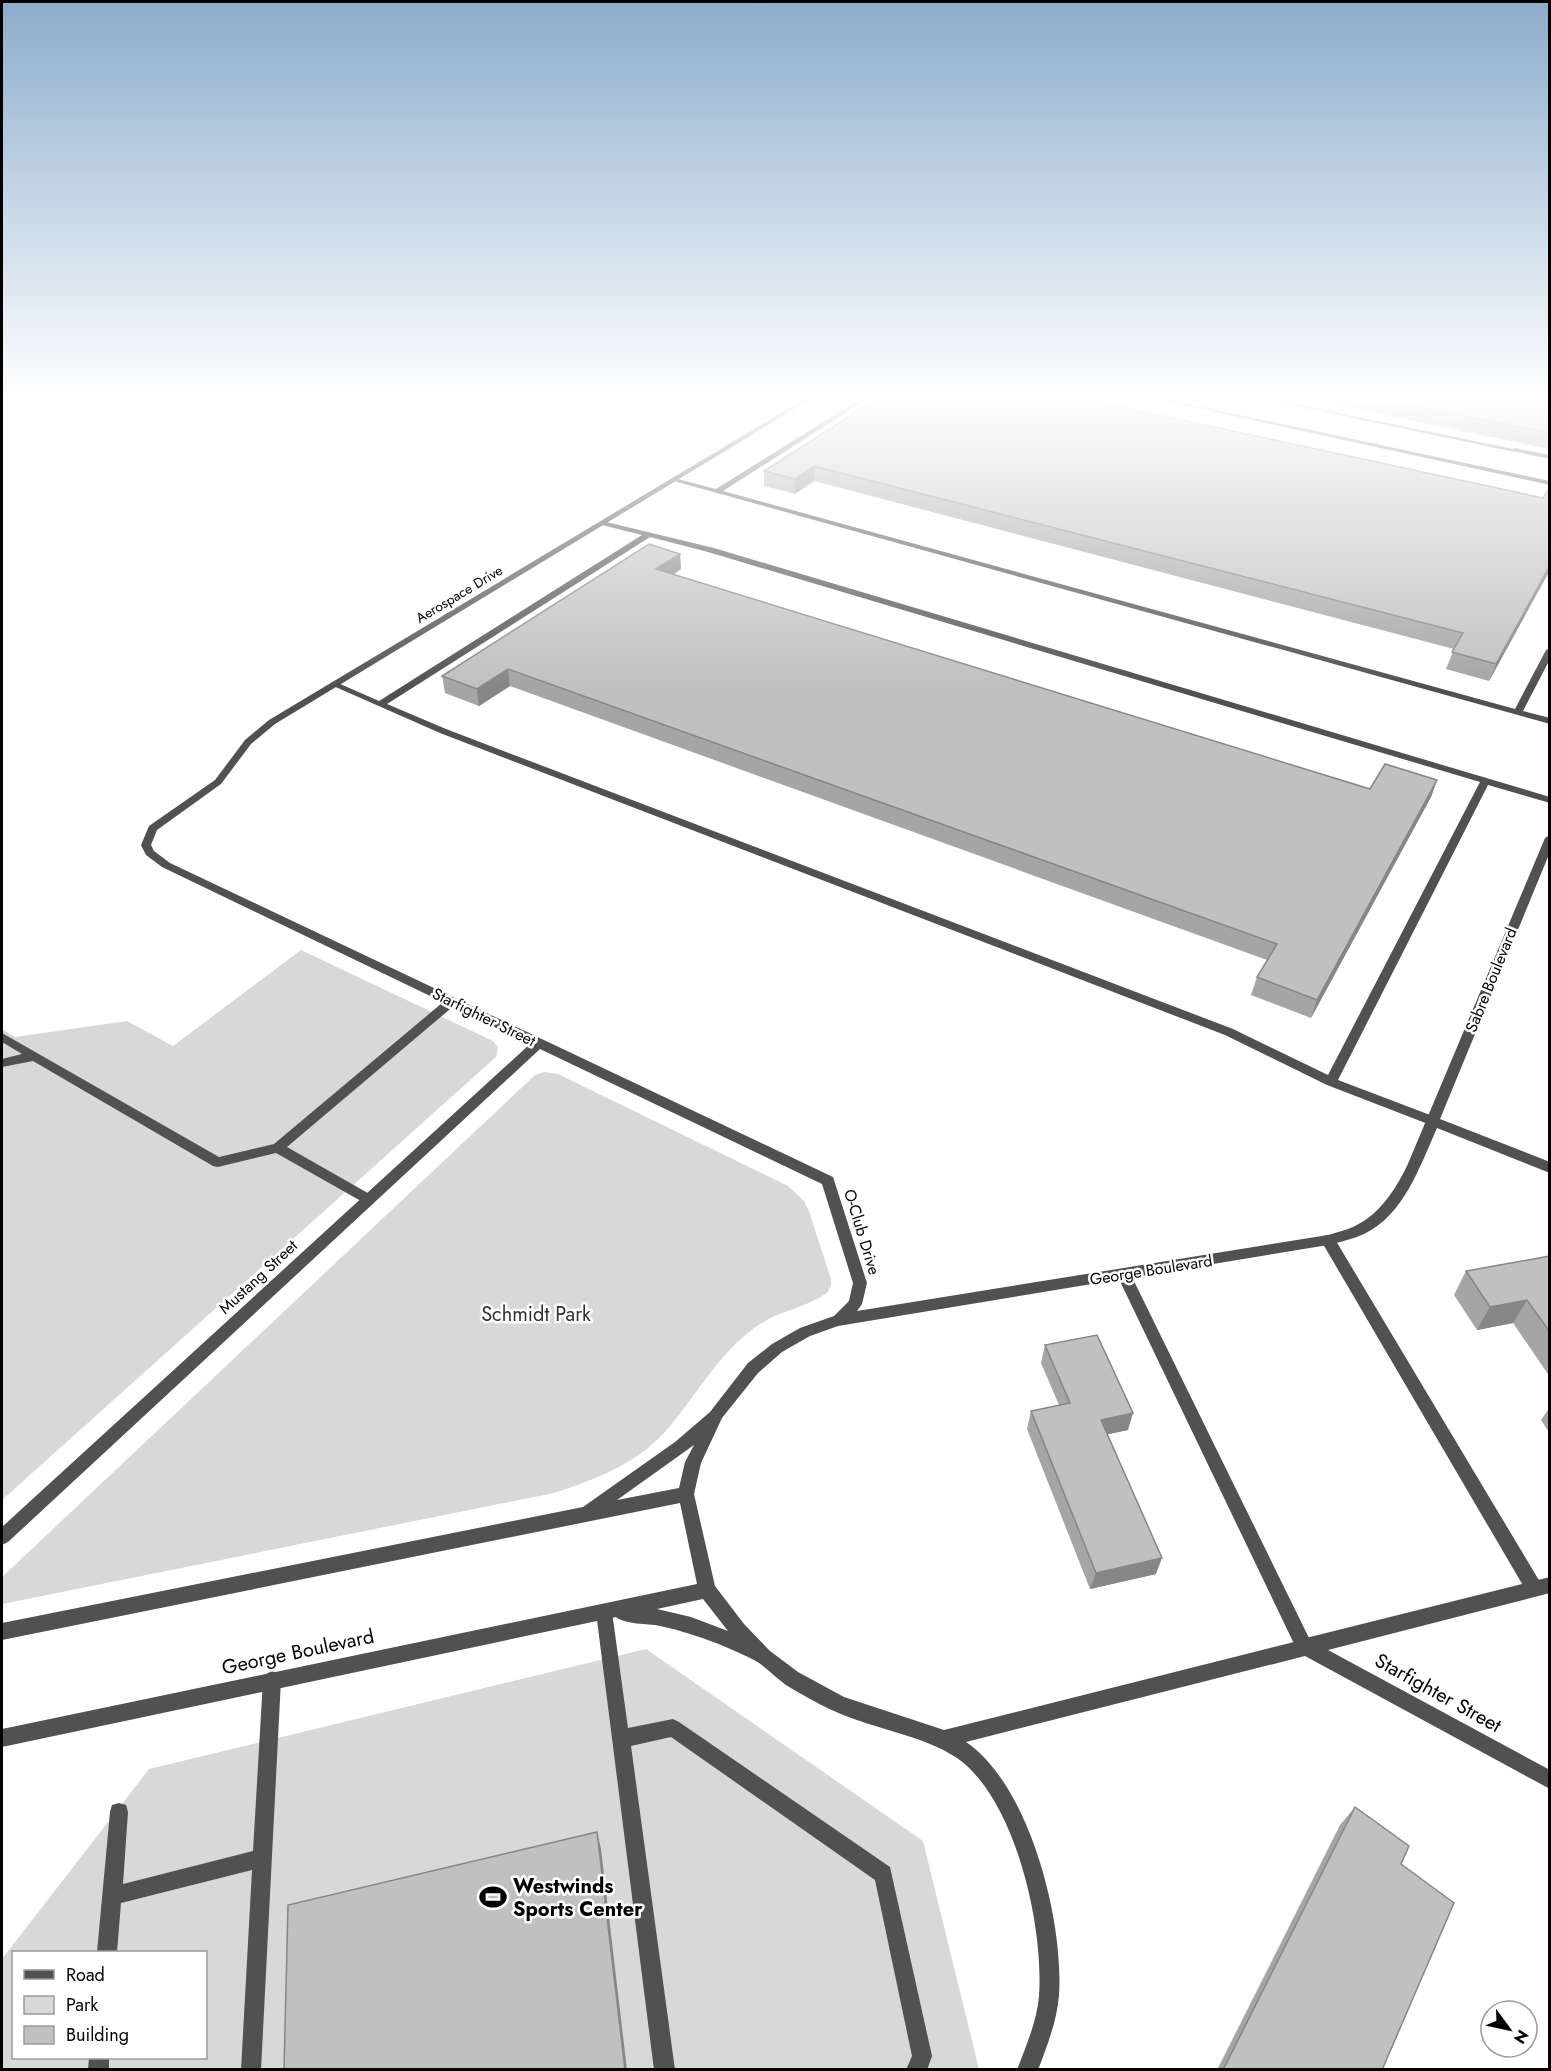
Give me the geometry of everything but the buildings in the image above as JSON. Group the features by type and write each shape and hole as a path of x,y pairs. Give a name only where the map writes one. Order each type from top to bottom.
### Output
{"street":[{"name":"Aerospace Drive","path":"146,845 153,828 218,782 256,733 653,493"},
{"path":"719,493 1550,721"},
{"path":"604,523 722,553 1550,800"},
{"path":"380,704 649,534"},
{"path":"1518,712 1550,650"},
{"path":"335,685 454,735 1229,1032 1331,1082 1550,1168"},
{"path":"1331,1082 1486,780"},
{"name":"Sabre Boulevard","path":"1433,1121 1549,839"},
{"name":"Starfighter Street","path":"146,845 150,853 166,865 828,1181"},
{"path":"2,1037 218,1162 278,1148 452,1001"},
{"name":"Mustang Street","path":"2,1537 539,1043"},
{"path":"2,1063 34,1056"},
{"name":"George Boulevard","path":"583,1514 680,1447 717,1413 753,1368 777,1348 805,1332 838,1320 1328,1240 1362,1229 1384,1213 1400,1194 1433,1121"},
{"path":"278,1148 368,1200"},
{"name":"O-Club Drive","path":"828,1181 860,1283 855,1304 838,1320"},
{"path":"944,1739 1542,1587 1328,1240"},
{"path":"1124,1275 1304,1646"},
{"name":"George Boulevard","path":"717,1413 693,1462 686,1494 707,1590 738,1630 764,1657 792,1678 838,1704 944,1739"},
{"name":"George Boulevard","path":"2,1632 686,1494"},
{"name":"George Boulevard","path":"2,1738 707,1590"},
{"path":"604,1612 665,2070"},
{"name":"George Boulevard","path":"604,1612 650,1614 732,1641 764,1657"},
{"name":"Starfighter Street","path":"1304,1646 1550,1780"},
{"path":"251,2070 272,1680"},
{"path":"621,1739 673,1728 883,1874 922,2056 916,2070"},
{"path":"944,1739 973,1759 995,1786 1018,1830 1043,1908 1050,1947 1049,1997 1038,2042 1027,2070"},
{"path":"107,1951 119,1812"},
{"path":"112,1896 262,1857"}],"green space":[{"path":"301,950 493,1041 498,1047 496,1057 2,1500 2,1029 15,1037 127,1021 173,1046"},
{"name":"Schmidt Park","path":"544,1072 558,1074 788,1186 804,1201 809,1211 831,1279 831,1286 827,1293 757,1326 730,1349 676,1419 654,1443 614,1470 584,1482 554,1493 2,1604 2,1577 535,1075"},
{"name":"Westwinds Sports Center","path":"646,1649 923,1841 979,2069 2,2069 2,1959 149,1769"}],"place":[{"name":"Westwinds Sports Center","path":"493,1897"}]}
